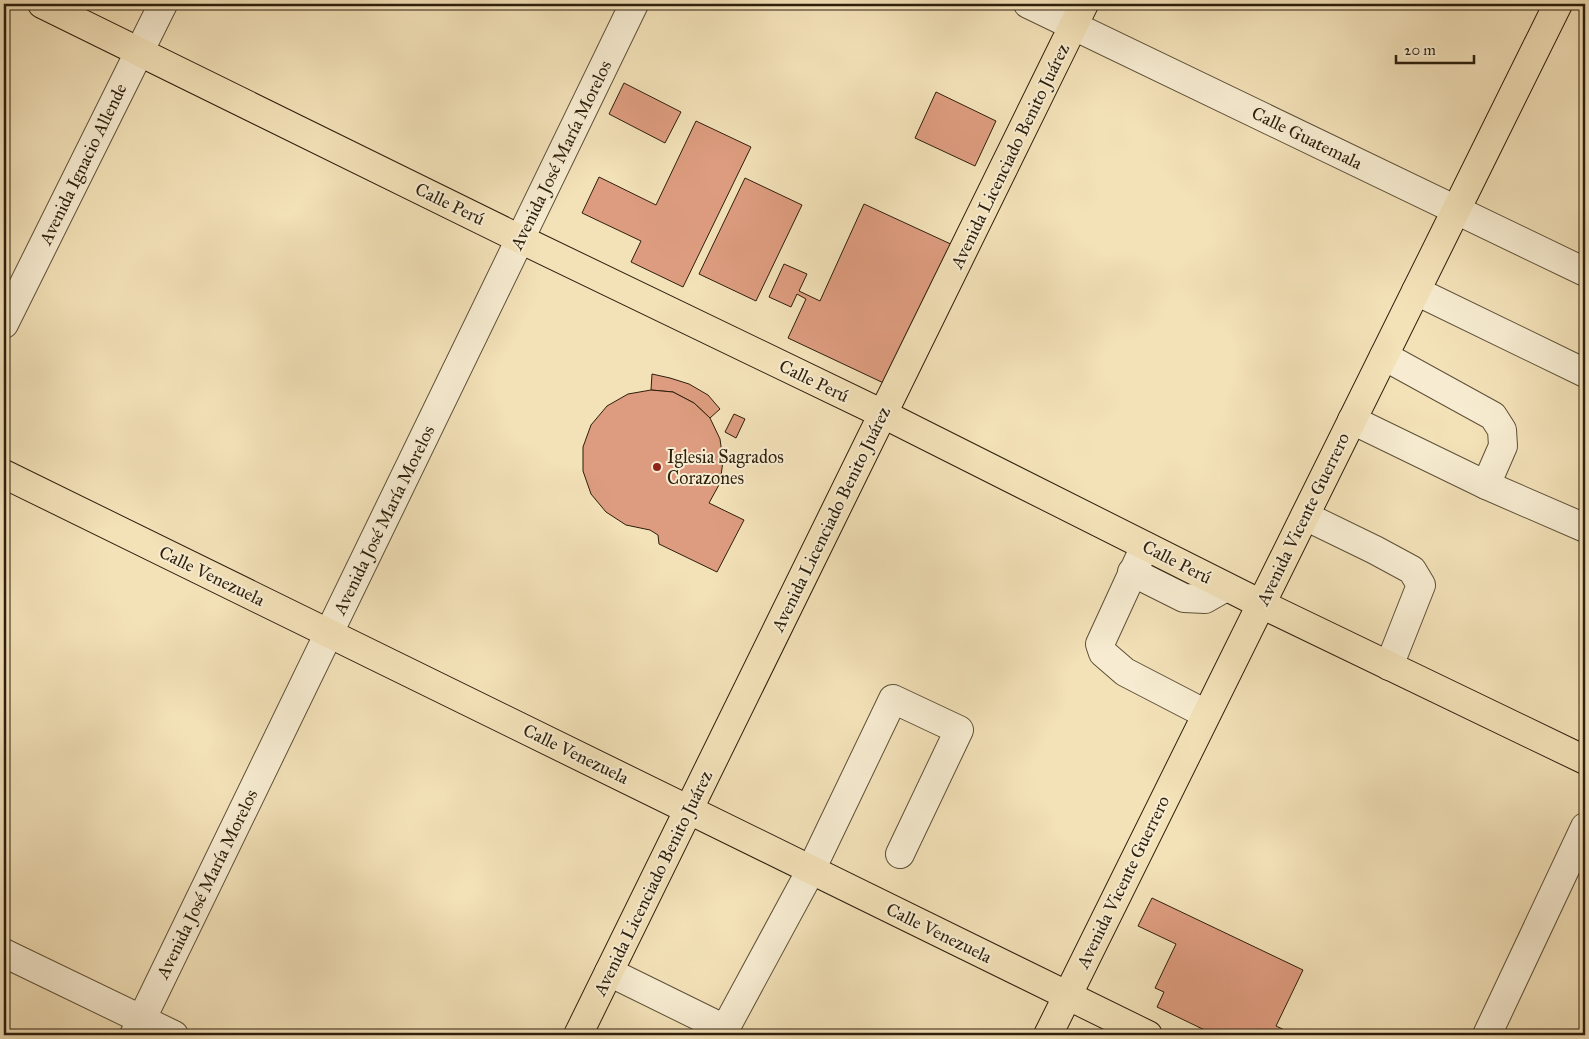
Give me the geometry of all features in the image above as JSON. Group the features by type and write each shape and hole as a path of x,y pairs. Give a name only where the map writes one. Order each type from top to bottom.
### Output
{"main road":[{"name":"Calle Perú","path":"42,4 520,239 883,414 1226,587 1585,760"},
{"name":"Avenida Vicente Guerrero","path":"1048,1035 1558,4"},
{"name":"Avenida Licenciado Benito Juárez","path":"578,1035 1079,15"},
{"name":"Calle Venezuela","path":"4,474 1148,1035"}],"street":[{"name":"Avenida Ignacio Allende","path":"4,324 163,4"},
{"name":"Avenida José María Morelos","path":"138,1027 634,4"},
{"name":"Calle Guatemala","path":"1028,4 1079,15 1456,210 1585,272"},
{"path":"1416,291 1585,373"},
{"path":"1384,356 1493,416 1502,430 1503,446 1486,486"},
{"path":"1352,420 1486,486 1585,528"},
{"path":"1305,516 1412,570 1422,585 1390,666"},
{"path":"1145,546 1100,644 1103,653 1125,672 1206,714"},
{"path":"1132,572 1184,598 1205,599 1226,587"},
{"path":"609,972 725,1029 810,870 893,699 960,730 900,854"},
{"path":"1487,1035 1585,826"},
{"path":"4,953 138,1027 174,1035"}],"building":[{"path":"624,83 681,112 665,143 609,114"},
{"path":"936,92 996,121 975,166 915,138"},
{"path":"696,121 751,147 683,287 631,262 641,241 582,213 599,177 656,205"},
{"path":"745,178 802,205 756,301 699,274"},
{"path":"864,204 955,246 890,386 788,338 806,299 797,294 791,307 769,297 784,264 807,274 799,291 820,301"},
{"path":"652,374 689,384 708,395 720,409 710,418 694,403 673,392 651,390"},
{"path":"651,390 673,392 694,403 710,418 720,439 723,461 720,483 709,503 744,520 717,572 659,544 658,535 650,530 626,525 606,512 591,494 583,471 583,447 591,425 607,406 628,394"},
{"path":"734,414 745,419 736,438 725,432"},
{"path":"1152,898 1303,970 1276,1026 1295,1035 1215,1035 1157,1007 1164,992 1155,988 1176,944 1138,926"}],"place":[{"name":"Iglesia Sagrados Corazones","path":"657,467"}]}
